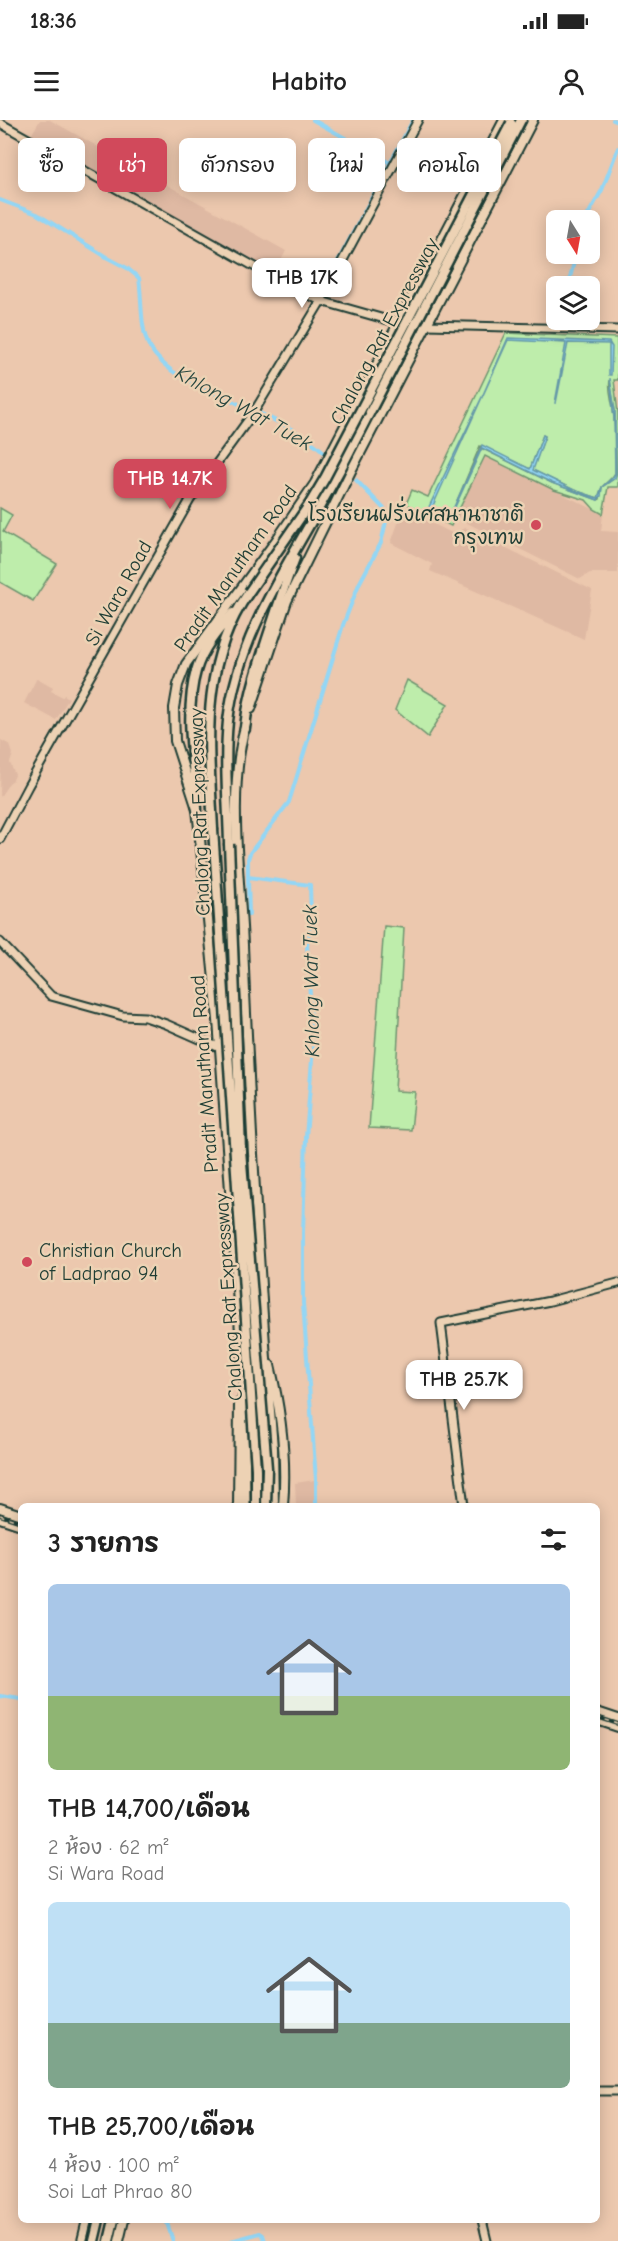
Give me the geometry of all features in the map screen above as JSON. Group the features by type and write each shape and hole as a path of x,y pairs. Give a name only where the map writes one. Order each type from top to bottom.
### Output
{"highway":[{"name":"Chalong Rat Expressway","path":"256,1503 256,1469 213,829 209,738 211,690 223,643 239,606 325,478 512,120"},
{"name":"Chalong Rat Expressway","path":"266,1503 267,1468 241,1150 226,749 228,720 242,657 257,619 346,459 521,120"},
{"path":"245,729 248,702 256,674 300,544"},
{"path":"197,809 191,700 196,669 208,645 239,606"},
{"path":"88,2241 92,2223"},
{"path":"94,2241 98,2223"},
{"path":"103,2241 107,2223"},
{"path":"109,2241 113,2223"}],"main road":[{"name":"Pradit Manutham Road","path":"246,1503 243,1375 214,979 197,809 178,752 174,730 175,697 182,674 195,651 305,500 327,463 504,120"},
{"path":"274,1503 266,1349 253,1179 241,916 237,788 245,729 287,601 352,469 533,120"},
{"path":"419,286 422,298 428,302 441,297"},
{"path":"382,353 399,346 405,352 406,364"},
{"path":"214,979 222,988 230,988 237,985 244,976"},
{"path":"220,1058 219,1013 221,1005 227,1000 238,998 242,1001 245,1013"},
{"path":"238,1503 237,1362 240,1342"},
{"path":"266,1349 276,1392 282,1434 285,1481 283,1503"},
{"path":"0,1508 18,1514"},
{"path":"0,1518 18,1524"},
{"path":"600,1713 618,1719"},
{"path":"600,1721 618,1727"},
{"path":"82,2241 86,2223"},
{"path":"119,2241 123,2223"}],"street":[{"name":"Si Wara Road","path":"0,839 190,500 255,411 321,301 418,120"},
{"path":"0,123 321,301 399,322 427,325 618,330"},
{"path":"0,942 51,996 123,1016 145,1017 220,1048"},
{"path":"464,1503 441,1323 528,1306 618,1283"},
{"path":"600,2091 618,2091"},
{"path":"483,2223 487,2241"}],"shaded area":[{"path":"40,120 50,120 82,138 30,138"},
{"path":"85,139 97,146 97,177 85,170"},
{"path":"167,185 286,251 273,276 123,192 167,192"},
{"name":"โรงเรียนฝรั่งเศสนานาชาติ กรุงเทพ","path":"485,456 603,514 601,531 618,532 618,573 590,573 580,579 455,517"},
{"path":"403,509 452,533 466,528 592,590 584,639 430,571 432,564 391,543"},
{"path":"37,678 53,687 51,691 69,698 56,720 24,703"},
{"path":"1,740 10,745 13,754 10,763 15,775 0,797"},
{"path":"315,1480 314,1503 296,1503 295,1483"}],"green space":[{"path":"506,333 617,338 618,380 614,380 618,413 618,487 608,487 603,514 594,509 586,500 554,490 485,456 451,526 406,504 412,490 428,497","holes":["610,380 615,411 616,474 615,478 602,487 615,473 615,425","543,435 545,436 532,470 574,490 598,498 602,487 600,499 552,483 481,448 456,503 480,446 530,469"]},
{"path":"0,508 12,515 3,532 57,564 33,601 0,582"},
{"path":"407,680 448,704 428,737 395,710"},
{"path":"384,926 404,928 395,1091 415,1092 411,1130 369,1128"}],"water":[{"path":"508,338 609,342 612,347 611,375 609,375 609,344 568,343 555,403 566,343 508,340 431,510 449,518 482,445 530,469 543,435 545,436 533,470 574,490 598,498 602,487 601,496 598,500 552,483 482,448 449,520 428,509"},
{"path":"610,378 615,411 616,474 615,478 602,487 615,473 614,419"}],"waterway":[{"path":"313,120 390,163"},
{"path":"319,292 338,261 413,120"},
{"path":"613,120 618,122"},
{"path":"591,210 602,190 618,148"},
{"name":"Khlong Wat Tuek","path":"0,200 37,214 127,268 139,278 146,339 156,356 173,372 194,384 278,422 324,452"},
{"path":"570,276 574,264"},
{"name":"Khlong Wat Tuek","path":"316,1503 303,1303 306,1137 313,1047 307,945 311,921 310,885 248,877 248,859 250,853 289,802 343,625 359,584 381,543 388,513 356,480"},
{"path":"200,917 249,915 248,878"},
{"path":"0,1696 18,1699"},
{"path":"167,2223 173,2241"},
{"path":"231,2241 260,2233 265,2241"}],"railway":[{"path":"0,1515 18,1521"},
{"path":"600,1718 618,1724"}],"place":[{"name":"โรงเรียนฝรั่งเศสนานาชาติ กรุงเทพ","path":"536,525"},
{"name":"Christian Church of Ladprao 94","path":"27,1262"}]}
